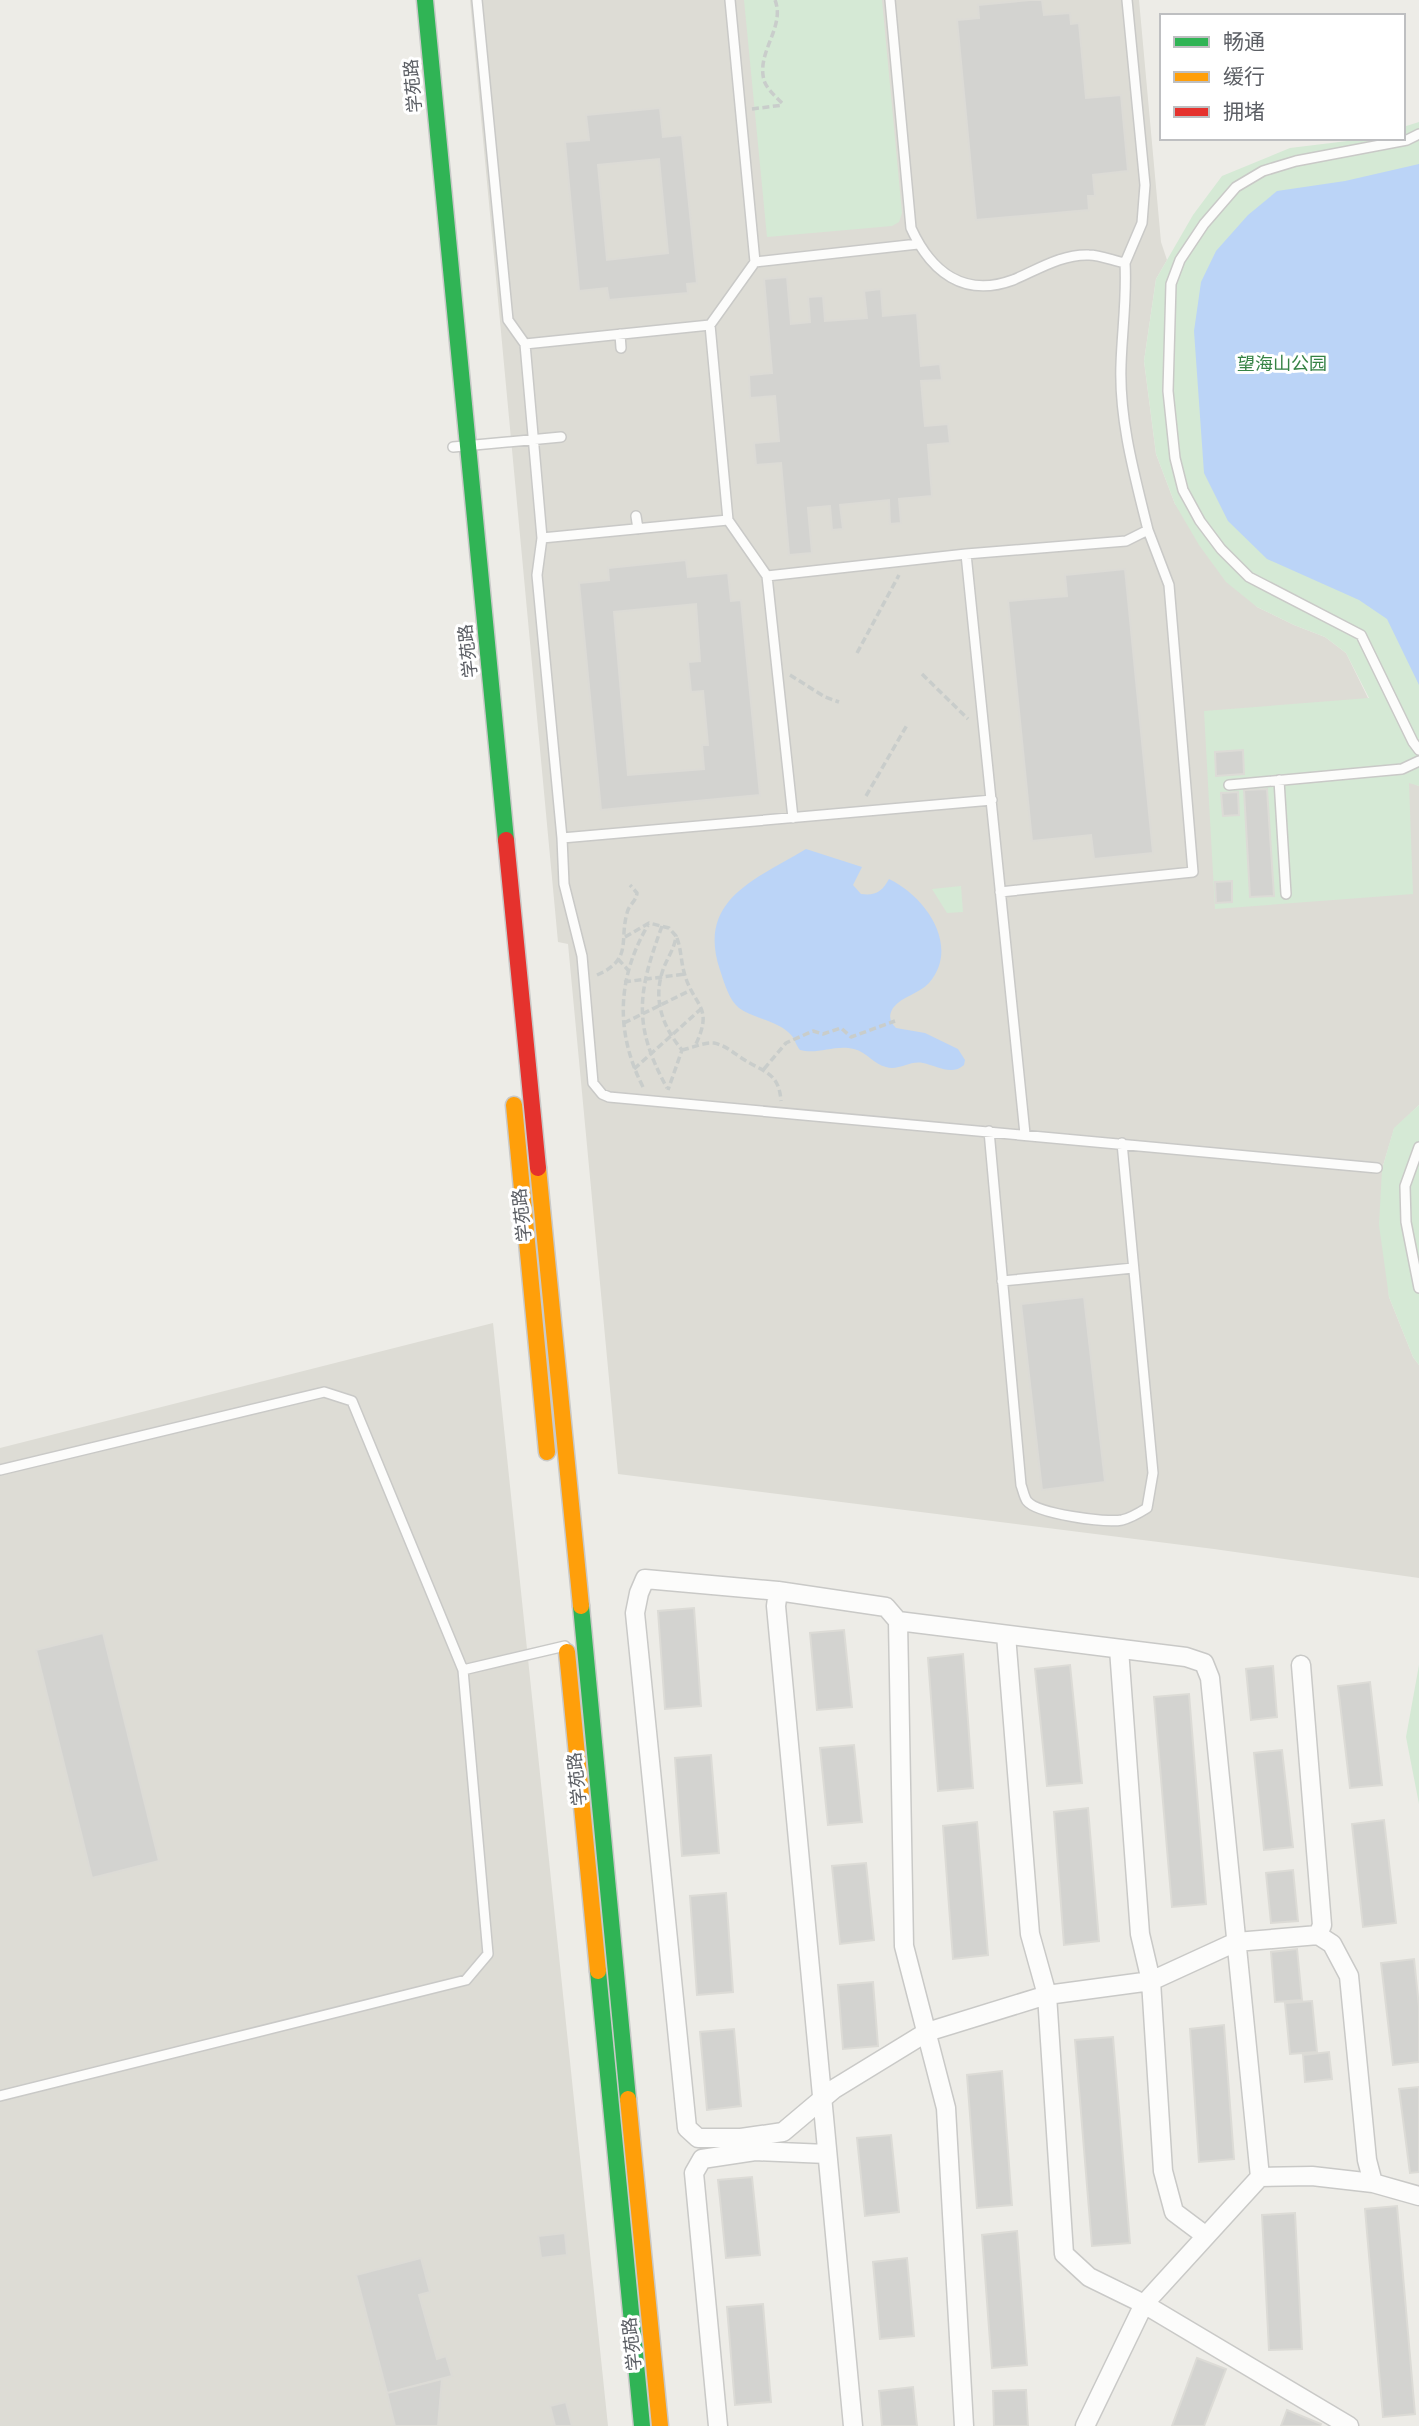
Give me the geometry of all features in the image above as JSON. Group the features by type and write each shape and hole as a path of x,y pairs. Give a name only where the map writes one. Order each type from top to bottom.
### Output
{"street":[{"name":"学苑路","path":"411,0 460,447 660,2426"},
{"name":"学苑路","path":"425,0 460,447 474,680"},
{"name":"学苑路","path":"512,1091 549,1465"},
{"path":"964,2426 946,2108 927,2032 904,1946 898,1621 886,1607 778,1591 645,1579 635,1613 687,2128 698,2138 741,2138 783,2132 834,2089 927,2032 1046,1995 1152,1981 1236,1942 1318,1935 1332,1944 1349,1976 1367,2160 1373,2183"},
{"path":"778,1591 776,1606 853,2426"},
{"path":"898,1621 1186,1657 1204,1662 1210,1678 1260,2177"},
{"path":"1006,1635 1030,1934 1046,1995 1064,2254 1089,2277 1144,2304 1349,2426"},
{"name":"学苑路","path":"566,1639 642,2426"},
{"path":"1119,1649 1140,1934 1152,1981 1163,2171 1174,2212 1206,2235"},
{"path":"1301,1665 1322,1924 1318,1935"},
{"path":"718,2426 694,2173 702,2159 755,2151 827,2154"},
{"path":"1085,2426 1144,2304 1260,2177 1312,2176 1373,2183 1419,2196"}],"lane":[{"path":"477,0 508,320 525,344 542,538 537,575 564,884 577,930 593,1083 596,1089 609,1097 989,1130 1377,1168"},
{"path":"730,0 755,262 710,325 728,520 767,576 793,818"},
{"path":"890,0 911,228 918,244 941,272 964,284 984,286 1013,280 1038,267 1088,255 1125,263"},
{"path":"1000,892 1194,872 1169,586 1148,530 1135,480 1124,419 1121,366 1127,294 1125,263 1142,223 1145,185 1127,0"},
{"path":"1419,134 1407,140 1263,170 1236,187 1204,224 1180,260 1171,284 1168,378 1175,458 1183,490 1200,521 1221,549 1249,577 1361,635 1412,741 1419,750"},
{"path":"755,262 918,244"},
{"path":"525,344 710,325"},
{"path":"620,334 621,348"},
{"path":"460,447 561,437"},
{"path":"636,516 638,529"},
{"path":"542,538 728,520"},
{"path":"767,576 966,554 1126,541 1148,530"},
{"path":"966,554 1025,1134"},
{"path":"1229,785 1402,769 1419,761"},
{"path":"1279,780 1286,894"},
{"path":"562,838 992,800"},
{"path":"989,1130 1021,1485 1027,1501 1038,1509 1052,1514 1119,1521 1147,1508 1153,1473 1122,1143"},
{"path":"1419,1147 1405,1186 1406,1222 1419,1288"},
{"path":"1003,1281 1133,1268"},
{"path":"0,1470 324,1392 352,1401 463,1670 488,1954 466,1980 0,2096"},
{"path":"463,1670 566,1639"}],"path":[{"path":"740,110 783,105 770,90 764,74 768,47 779,17 775,0"},
{"path":"857,653 896,583 904,561"},
{"path":"778,673 792,675 825,697 839,702"},
{"path":"922,674 964,716 985,729"},
{"path":"859,812 907,725"},
{"path":"584,978 599,975 622,954 626,916 637,893 630,885"},
{"path":"625,937 649,923 669,928 676,936 685,974 702,1008 703,1028 694,1047"},
{"path":"649,923 624,982 626,1045 649,1101"},
{"path":"662,926 644,980 643,1014 650,1054 674,1103"},
{"path":"676,936 660,977 659,1006 670,1036 682,1050"},
{"path":"618,959 628,970"},
{"path":"624,982 685,974"},
{"path":"624,1023 692,989"},
{"path":"634,1069 702,1008"},
{"path":"764,1069 786,1043 813,1031 823,1034 841,1028 851,1037 895,1021"},
{"path":"682,1050 715,1043 764,1069 772,1075 780,1091 782,1112"},
{"path":"668,1090 682,1050"}],"shaded area":[{"path":"470,0 1139,0 1161,242 1167,260 1156,279 1144,361 1156,454 1175,504 1257,607 1325,637 1346,653 1409,782 1419,786 1419,1105 1394,1129 1382,1169 1389,1297 1413,1357 1419,1365 1419,1578 1214,1549 618,1474 568,944 558,942"},
{"path":"493,1323 608,2426 0,2426 0,1448"}],"green space":[{"path":"744,0 882,0 902,213 899,222 892,226 767,237"},
{"name":"望海山公园","path":"1419,122 1419,786 1409,783 1413,894 1215,909 1204,711 1369,698 1346,653 1325,637 1257,607 1226,582 1199,545 1175,504 1156,454 1144,361 1156,279 1193,215 1222,176 1290,148 1356,140 1405,140 1405,126"},
{"path":"961,886 963,912 947,913 932,889"},
{"path":"1419,1105 1419,1365 1413,1357 1389,1297 1379,1225 1382,1169 1394,1128"},
{"path":"1419,1665 1419,1804 1406,1737"}],"water":[{"path":"1419,164 1419,685 1387,619 1359,600 1267,559 1228,521 1204,473 1194,331 1201,282 1216,251 1248,215 1277,191 1345,181"},
{"path":"806,849 862,867 853,885 861,894 878,892 889,879 915,897 926,910 940,938 938,969 925,987 897,1004 891,1011 890,1019 896,1028 925,1033 958,1049 965,1060 964,1065 949,1070 918,1062 891,1068 854,1049 800,1050 787,1031 745,1012 732,1000 720,970 715,946 716,925 724,908 751,882"}],"building":[{"path":"1042,0 1044,15 1070,13 1071,24 1079,23 1086,98 1121,95 1128,171 1093,175 1095,196 1088,196 1089,210 976,220 957,20 979,18 978,5"},
{"path":"660,108 663,137 682,135 697,283 687,284 688,293 609,300 607,288 579,291 565,142 589,140 586,115","holes":["659,159 668,253 607,260 598,165"]},
{"path":"787,277 791,324 810,322 808,297 823,296 825,321 867,318 864,291 881,289 883,316 917,313 921,366 940,364 942,380 921,381 925,426 948,424 950,443 928,445 932,496 899,499 901,523 890,524 889,500 840,505 843,529 832,530 830,506 808,508 812,553 789,555 781,463 756,465 754,443 779,441 775,396 750,398 749,375 772,373 764,279"},
{"path":"686,560 688,577 728,573 731,601 741,600 760,795 601,810 579,583 609,580 608,568","holes":["696,604 700,661 688,662 691,692 703,691 708,745 702,745 704,769 628,775 614,612"]},
{"path":"1125,569 1153,853 1094,859 1091,835 1032,841 1008,601 1067,596 1065,575"},
{"path":"1243,750 1244,774 1216,776 1215,752"},
{"path":"1267,789 1274,896 1250,897 1244,790"},
{"path":"1238,792 1239,815 1223,816 1221,793"},
{"path":"1232,881 1232,902 1216,903 1215,882"},
{"path":"1084,1297 1105,1482 1042,1490 1021,1304"},
{"path":"694,1608 701,1706 665,1709 658,1611"},
{"path":"844,1630 852,1707 817,1710 810,1633"},
{"path":"103,1633 159,1861 92,1878 36,1650"},
{"path":"963,1654 973,1788 938,1791 928,1658"},
{"path":"1070,1665 1082,1783 1047,1786 1035,1669"},
{"path":"1273,1666 1277,1717 1251,1720 1246,1669"},
{"path":"1370,1682 1382,1785 1350,1788 1338,1686"},
{"path":"1189,1694 1206,1904 1172,1907 1154,1697"},
{"path":"854,1745 862,1822 828,1825 820,1748"},
{"path":"1282,1750 1293,1847 1264,1850 1254,1753"},
{"path":"711,1755 719,1853 682,1856 675,1758"},
{"path":"1088,1808 1099,1941 1064,1945 1054,1812"},
{"path":"1384,1820 1396,1923 1363,1927 1352,1824"},
{"path":"977,1822 988,1955 953,1959 943,1826"},
{"path":"866,1863 874,1940 840,1944 832,1866"},
{"path":"1293,1870 1298,1921 1271,1923 1266,1873"},
{"path":"726,1893 733,1992 697,1995 690,1896"},
{"path":"1297,1949 1302,2000 1275,2002 1271,1952"},
{"path":"1414,1959 1419,2007 1419,2062 1393,2065 1381,1963"},
{"path":"873,1982 878,2046 843,2049 838,1985"},
{"path":"1312,2001 1317,2052 1290,2054 1285,2003"},
{"path":"1224,2025 1234,2159 1199,2162 1190,2029"},
{"path":"734,2029 741,2106 707,2110 700,2032"},
{"path":"1113,2037 1130,2243 1092,2246 1075,2040"},
{"path":"1329,2052 1332,2079 1305,2082 1303,2055"},
{"path":"1002,2071 1012,2205 977,2208 967,2075"},
{"path":"1419,2087 1419,2172 1410,2173 1399,2089"},
{"path":"891,2135 899,2212 865,2216 857,2138"},
{"path":"752,2177 760,2255 726,2258 718,2180"},
{"path":"1397,2206 1415,2414 1383,2417 1365,2209"},
{"path":"1295,2213 1302,2349 1269,2350 1262,2215"},
{"path":"1017,2231 1027,2365 992,2368 982,2235"},
{"path":"565,2233 567,2255 541,2258 538,2236"},
{"path":"421,2258 430,2292 419,2295 437,2359 446,2356 452,2376 387,2393 356,2275"},
{"path":"907,2258 914,2336 880,2339 873,2262"},
{"path":"763,2304 771,2402 735,2405 727,2307"},
{"path":"1197,2358 1226,2369 1204,2426 1172,2426"},
{"path":"442,2379 438,2426 395,2426 387,2393"},
{"path":"913,2387 917,2426 882,2426 879,2391"},
{"path":"1026,2390 1028,2426 994,2426 993,2391"},
{"path":"566,2402 572,2426 555,2426 550,2406"},
{"path":"1287,2410 1321,2424 1281,2426"}],"traffic: fast":[{"path":"425,0 506,840"},
{"path":"581,1606 628,2099"},
{"path":"598,1971 642,2426"}],"traffic: slow":[{"path":"514,1105 547,1452"},
{"path":"538,1168 581,1606"},
{"path":"567,1652 598,1971"},
{"path":"628,2099 660,2426"}],"traffic: jam":[{"path":"506,840 538,1168"}]}
